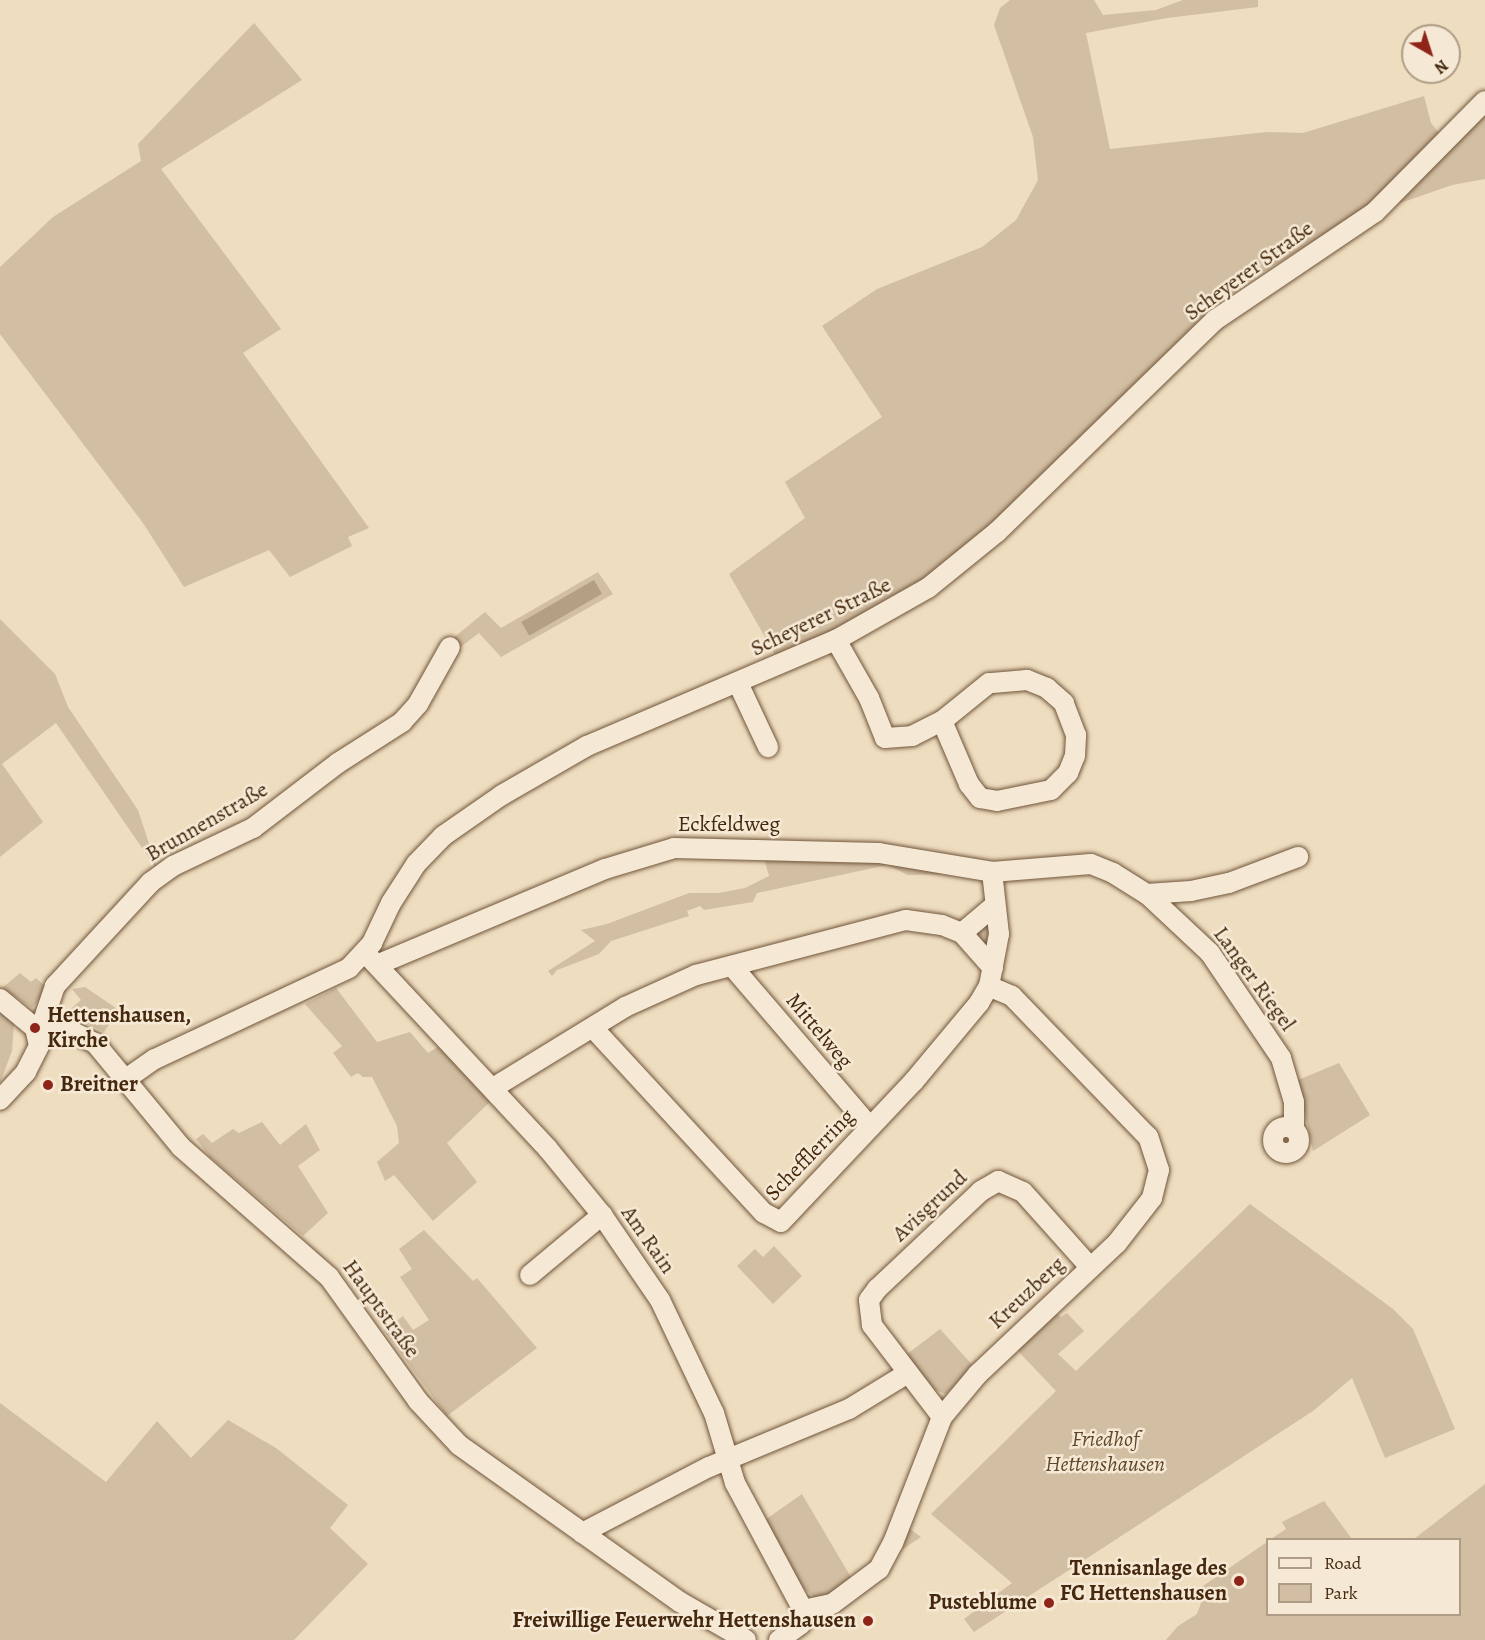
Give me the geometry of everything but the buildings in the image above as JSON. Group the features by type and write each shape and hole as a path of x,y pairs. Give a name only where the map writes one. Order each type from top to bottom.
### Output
{"street":[{"name":"Scheyerer Straße","path":"126,1079 155,1059 372,959 416,864 472,813 587,746 836,640 896,609 967,560 1215,320 1375,212 1485,101"},
{"path":"836,640 864,688 886,739 912,736 942,721 989,683 1026,680 1047,688 1064,703 1076,735 1075,756 1063,780 1051,790 988,801 969,784 942,721"},
{"name":"Brunnenstraße","path":"0,1100 35,1058 38,1036 55,986 151,882 173,866 253,828 338,763 402,722 418,704 450,647"},
{"path":"738,683 768,747"},
{"name":"Eckfeldweg","path":"372,959 605,869 674,848 879,853 992,872"},
{"path":"1147,894 1191,891 1229,883 1298,857"},
{"name":"Langer Riegel","path":"992,872 1090,864 1113,873 1147,894 1210,952 1281,1058 1294,1102 1294,1129"},
{"name":"Schefflerring","path":"593,1028 764,1213 781,1222 961,1028 991,977 999,934 994,906 992,872"},
{"path":"962,933 994,906"},
{"path":"493,1088 653,992 732,966 906,920 942,925 962,933 991,977"},
{"name":"Am Rain","path":"372,959 493,1088 602,1215 676,1328 714,1413 735,1483 803,1610"},
{"name":"Mittelweg","path":"732,966 870,1128"},
{"name":"Kreuzberg","path":"803,1610 832,1604 879,1569 893,1543 942,1417 986,1366 1148,1209 1159,1170 1156,1152 1136,1121 991,977"},
{"path":"0,999 29,1021 38,1036"},
{"name":"Hauptstraße","path":"38,1036 58,1031 86,1036 105,1053 181,1147 329,1277 438,1425 494,1473 541,1501 680,1602 746,1640"},
{"name":"Avisgrund","path":"942,1417 872,1325 869,1300 989,1184 1006,1182 1023,1192 1090,1267"},
{"path":"530,1275 602,1215"},
{"path":"582,1533 699,1471 727,1462 849,1409 908,1374"},
{"path":"779,1640 801,1624 803,1610"}],"green space":[{"path":"1010,0 1094,0 1103,15 1156,10 1183,0 1258,0 1258,7 1167,18 1086,33 1110,149 1267,132 1303,133 1424,96 1431,123 1442,137 1370,207 1243,284 1205,315 967,548 898,599 777,658 729,574 805,518 785,482 882,417 822,326 877,289 982,247 1016,220 1038,180 1033,137 994,25 1000,8"},
{"path":"254,23 302,80 161,169 281,329 243,353 369,528 348,537 352,546 290,577 269,550 184,587 143,523 0,334 0,267 53,217 141,161 138,144"},
{"path":"1485,110 1485,179 1452,185 1389,207"},
{"path":"598,572 613,594 501,657 479,633 459,648 452,639 485,612 501,628"},
{"path":"0,619 55,674 68,707 138,810 158,871 56,723 2,764 43,822 0,857"},
{"path":"763,855 887,857 959,874 908,875 887,865 757,893 753,902 704,910 700,906 687,911 689,916 611,941 599,954 557,970 552,976 548,971 595,941 581,930 607,924 689,893 719,893 745,888 769,876"},
{"path":"990,921 988,946 984,947 973,937 976,930"},
{"path":"20,973 31,982 36,978 48,989 32,1008 2,988"},
{"path":"85,987 119,1010 104,1032 81,1020 62,1017 81,1000 72,989"},
{"path":"336,988 377,1042 410,1032 428,1053 441,1045 492,1100 447,1143 477,1182 433,1221 394,1175 385,1181 377,1162 399,1143 397,1126 372,1077 363,1077 358,1073 351,1077 333,1053 342,1046 305,1004"},
{"path":"0,1013 14,1023 12,1051 0,1083"},
{"path":"1339,1063 1370,1115 1313,1151 1298,1080"},
{"path":"262,1122 280,1145 306,1124 320,1150 298,1166 328,1213 303,1236 210,1157 196,1139 203,1134 212,1143 233,1129 239,1133"},
{"name":"Friedhof Hettenshausen","path":"1250,1204 1393,1309 1413,1329 1455,1429 1385,1458 1352,1378 1313,1411 974,1632 964,1619 1012,1583 931,1514 1056,1391 1016,1349 1056,1312 1061,1317 1067,1313 1084,1331 1058,1354 1076,1371"},
{"path":"424,1230 473,1281 477,1278 537,1348 447,1416 384,1331 403,1316 413,1330 429,1320 400,1277 412,1269 399,1249"},
{"path":"774,1246 802,1276 773,1304 737,1266 755,1249 763,1257"},
{"path":"940,1329 975,1368 946,1394 935,1390 906,1355"},
{"path":"0,1403 106,1482 157,1421 191,1458 228,1420 276,1448 348,1505 330,1528 368,1564 294,1640 0,1640"},
{"path":"1485,1484 1485,1640 1166,1640 1178,1626 1197,1614 1204,1595 1200,1588 1266,1543 1266,1616 1461,1616 1461,1538 1415,1538"},
{"path":"802,1494 852,1579 826,1596 816,1598 803,1588 765,1520"},
{"path":"1324,1501 1351,1538 1272,1538 1286,1529 1282,1522"},
{"path":"906,1526 921,1537 903,1549 900,1546"}],"shaded area":[{"path":"594,580 602,594 529,636 521,622"}],"place":[{"name":"Hettenshausen, Kirche","path":"35,1028"},
{"name":"Breitner","path":"48,1085"},
{"name":"Tennisanlage des FC Hettenshausen","path":"1239,1581"},
{"name":"Pusteblume","path":"1049,1603"},
{"name":"Freiwillige Feuerwehr Hettenshausen","path":"868,1621"}]}
